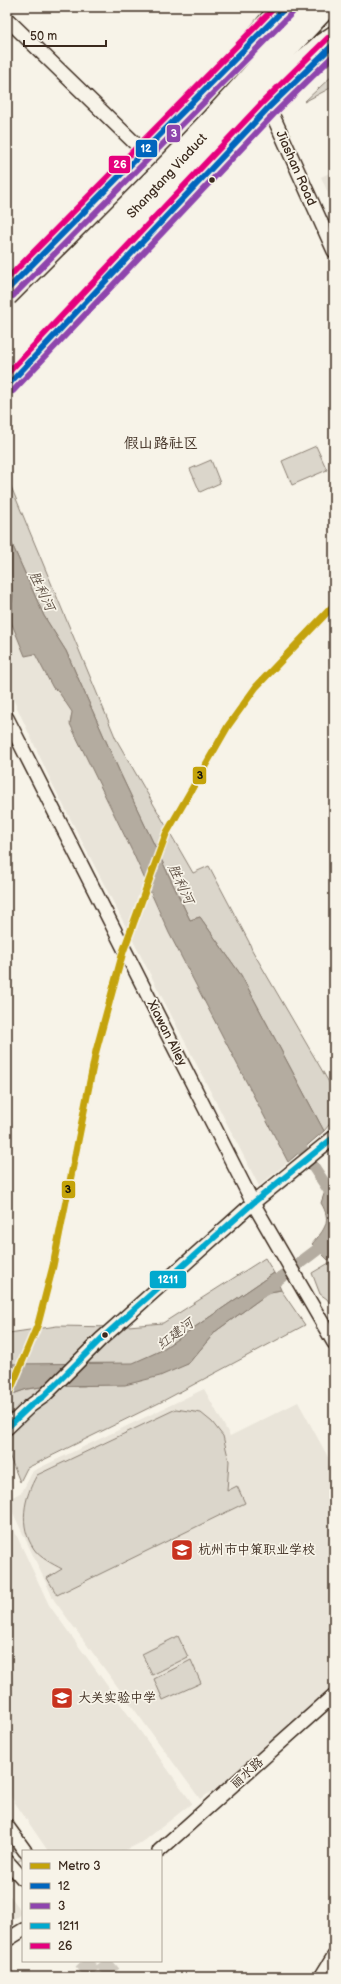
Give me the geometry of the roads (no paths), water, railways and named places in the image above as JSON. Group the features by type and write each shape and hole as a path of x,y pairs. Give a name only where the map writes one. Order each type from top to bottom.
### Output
{"highway":[{"path":"7,296 154,147 250,45 281,7"},
{"name":"Shangtang Viaduct","path":"7,318 307,7"},
{"name":"Shangtang Viaduct","path":"7,346 327,7"},
{"path":"7,372 286,76 322,44 334,36"}],"main road":[{"path":"7,290 286,7"},
{"path":"7,386 269,107 334,44"}],"street":[{"path":"7,19 144,151"},
{"name":"Jiashan Road","path":"269,107 334,251"},
{"name":"Xiawan Alley","path":"7,718 253,1203 334,1343"},
{"path":"7,1428 30,1406 44,1396 101,1340 253,1203 334,1137"},
{"name":"丽水路","path":"160,1850 334,1694"},
{"path":"7,1826 24,1850"},
{"path":"7,1861 22,1878"},
{"path":"7,1940 22,1931"},
{"path":"321,1977 334,1956"}],"waterway":[{"name":"胜利河","path":"294,1137 334,1198"},
{"name":"红建河","path":"264,1290 334,1237"}],"tunnel":[{"path":"7,1837 22,1858"},
{"path":"83,1962 96,1977"},
{"path":"103,1962 115,1977"}],"metro line":[{"name":"3","path":"7,1398 38,1324 53,1266 96,1051 123,952 166,834 228,726 256,687 334,605"}],"place":[{"name":"杭州市中策职业学校","path":"182,1550"},
{"name":"大关实验中学","path":"62,1698"}],"district":[{"name":"假山路社区","path":"161,443"}]}
